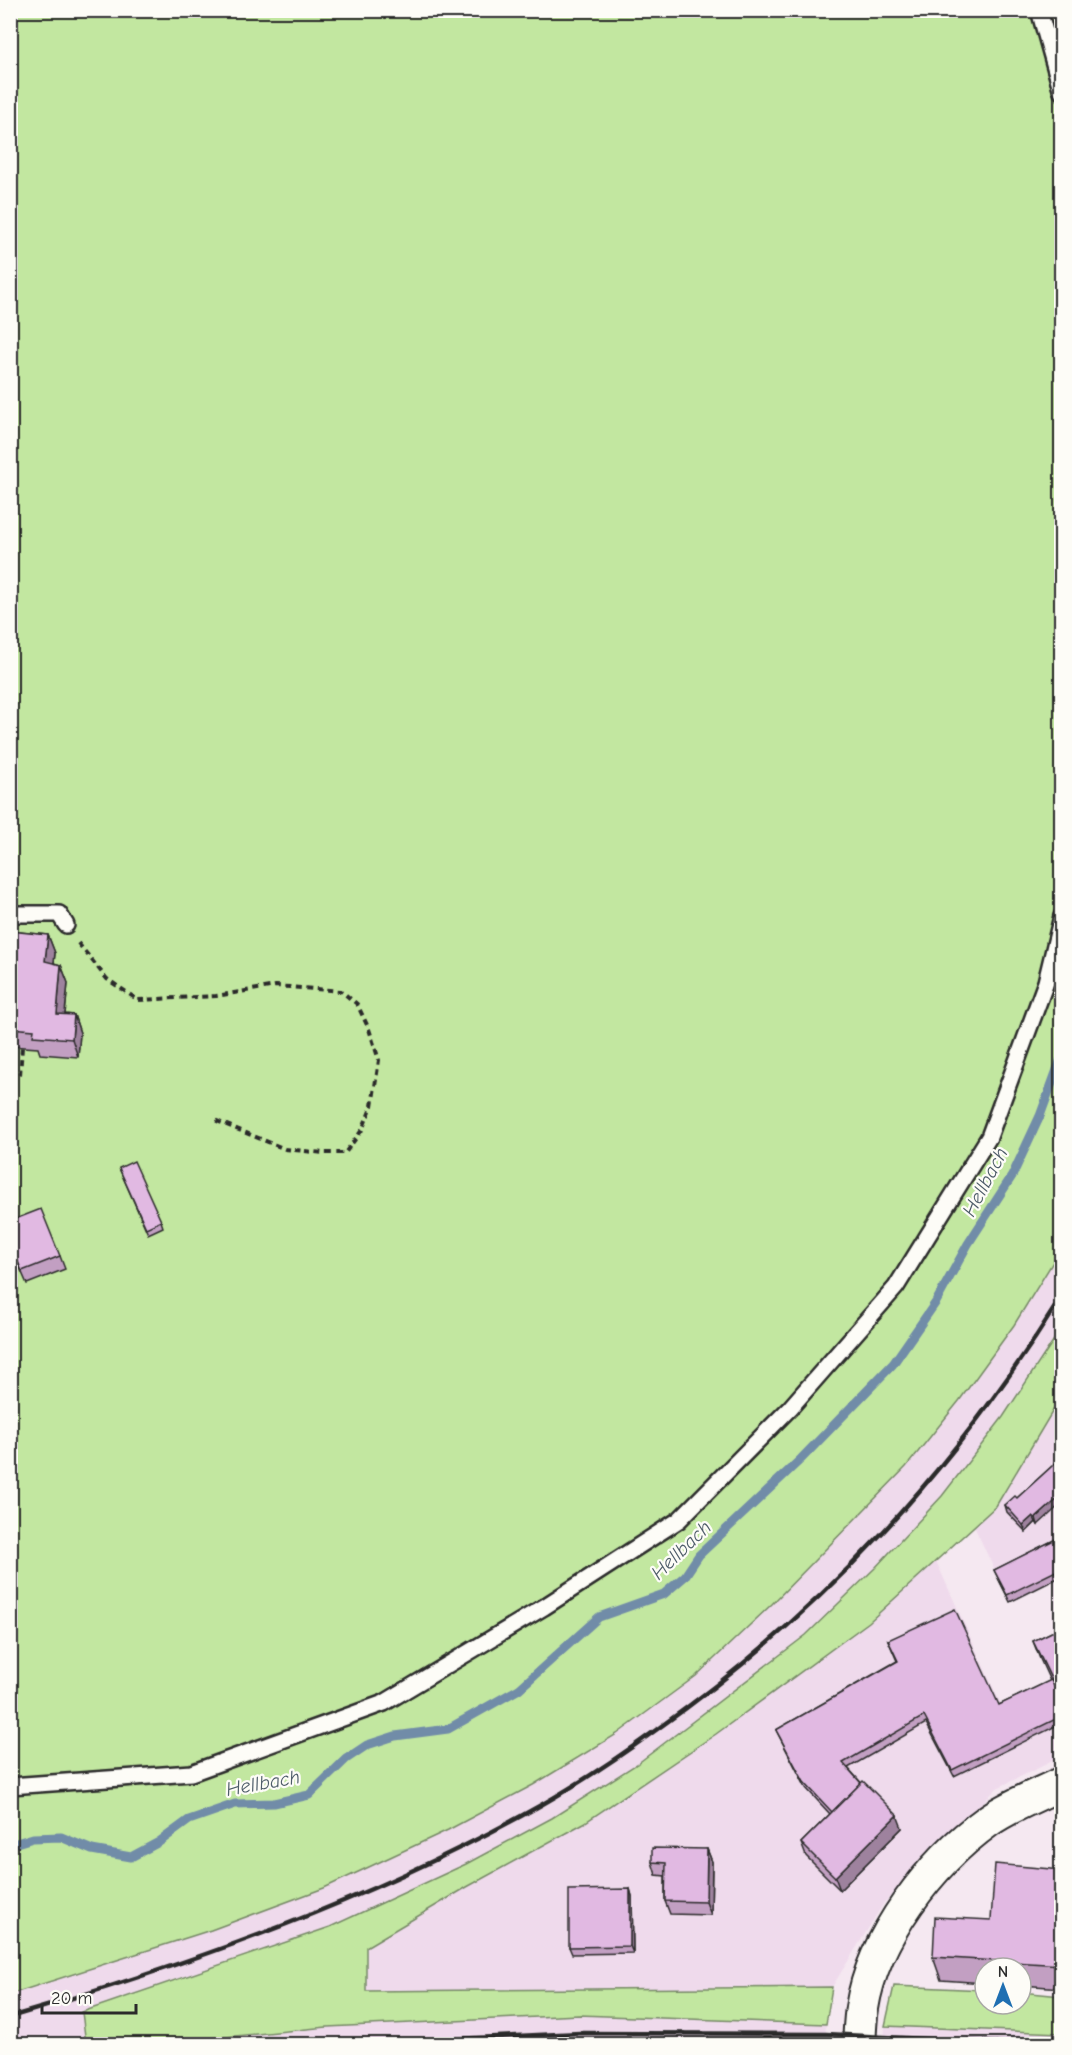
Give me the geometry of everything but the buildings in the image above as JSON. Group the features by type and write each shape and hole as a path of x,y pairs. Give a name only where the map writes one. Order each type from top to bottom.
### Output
{"street":[{"path":"859,2044 862,2007 877,1957 902,1910 945,1857 989,1820 1062,1783"}],"lane":[{"path":"1040,10 1062,92"},
{"path":"10,914 59,914 66,925"},
{"path":"10,1786 191,1773 384,1702 544,1607 679,1520 790,1408 896,1287 989,1137 1046,982 1062,916"}],"path":[{"path":"66,925 83,951 107,979 138,1000 216,996 276,986 341,991 357,1004 369,1029 379,1060 372,1106 362,1131 345,1153 285,1149 212,1119"},
{"path":"10,1074 20,1075 22,1047"}],"shaded area":[{"path":"1061,1249 1061,1329 1003,1417 942,1496 875,1568 806,1635 718,1704 637,1764 552,1818 466,1864 330,1927 82,2012 86,2044 11,2044 11,1994 211,1930 324,1888 448,1830 533,1785 617,1734 696,1676 772,1604 906,1467 959,1401 1014,1325"},
{"path":"1061,1397 1061,1577 1010,1603 974,1526 996,1506"},
{"path":"936,1561 1003,1709 1061,1700 1061,1757 997,1788 884,1903 832,1987 365,1991 366,1947 467,1887 584,1823 716,1734 869,1622"},
{"path":"579,2015 826,2024 825,2044 155,2044 327,2027"},
{"path":"885,2026 1061,2033 1061,2044 884,2044"}],"green space":[{"path":"11,11 1061,11 1061,1249 1014,1325 959,1401 906,1467 772,1604 696,1676 617,1734 533,1785 448,1830 324,1888 211,1930 11,1994"},
{"path":"1061,1329 1061,1397 996,1506 869,1622 716,1734 584,1823 467,1887 366,1947 366,1991 832,1987 826,2024 579,2015 327,2027 155,2044 86,2044 82,2012 330,1927 466,1864 552,1818 637,1764 806,1635 875,1568 942,1496 1003,1417"},
{"path":"894,1986 973,1989 973,2016 1033,2016 1033,1993 1061,1996 1061,2033 885,2026"}],"waterway":[{"name":"Hellbach","path":"10,1845 33,1838 61,1837 92,1850 131,1857 159,1842 189,1820 235,1804 274,1803 309,1795 346,1759 367,1745 395,1736 448,1729 519,1689 599,1617 664,1594 685,1576 699,1555 801,1459 893,1364 936,1302 968,1244 1012,1176 1040,1116 1062,1056"}],"railway":[{"path":"10,2017 214,1951 348,1899 478,1839 556,1797 628,1750 717,1684 775,1637 830,1587 881,1534 930,1479 976,1421 1062,1296"},
{"path":"352,2044 580,2033 826,2034 1024,2044"}]}
